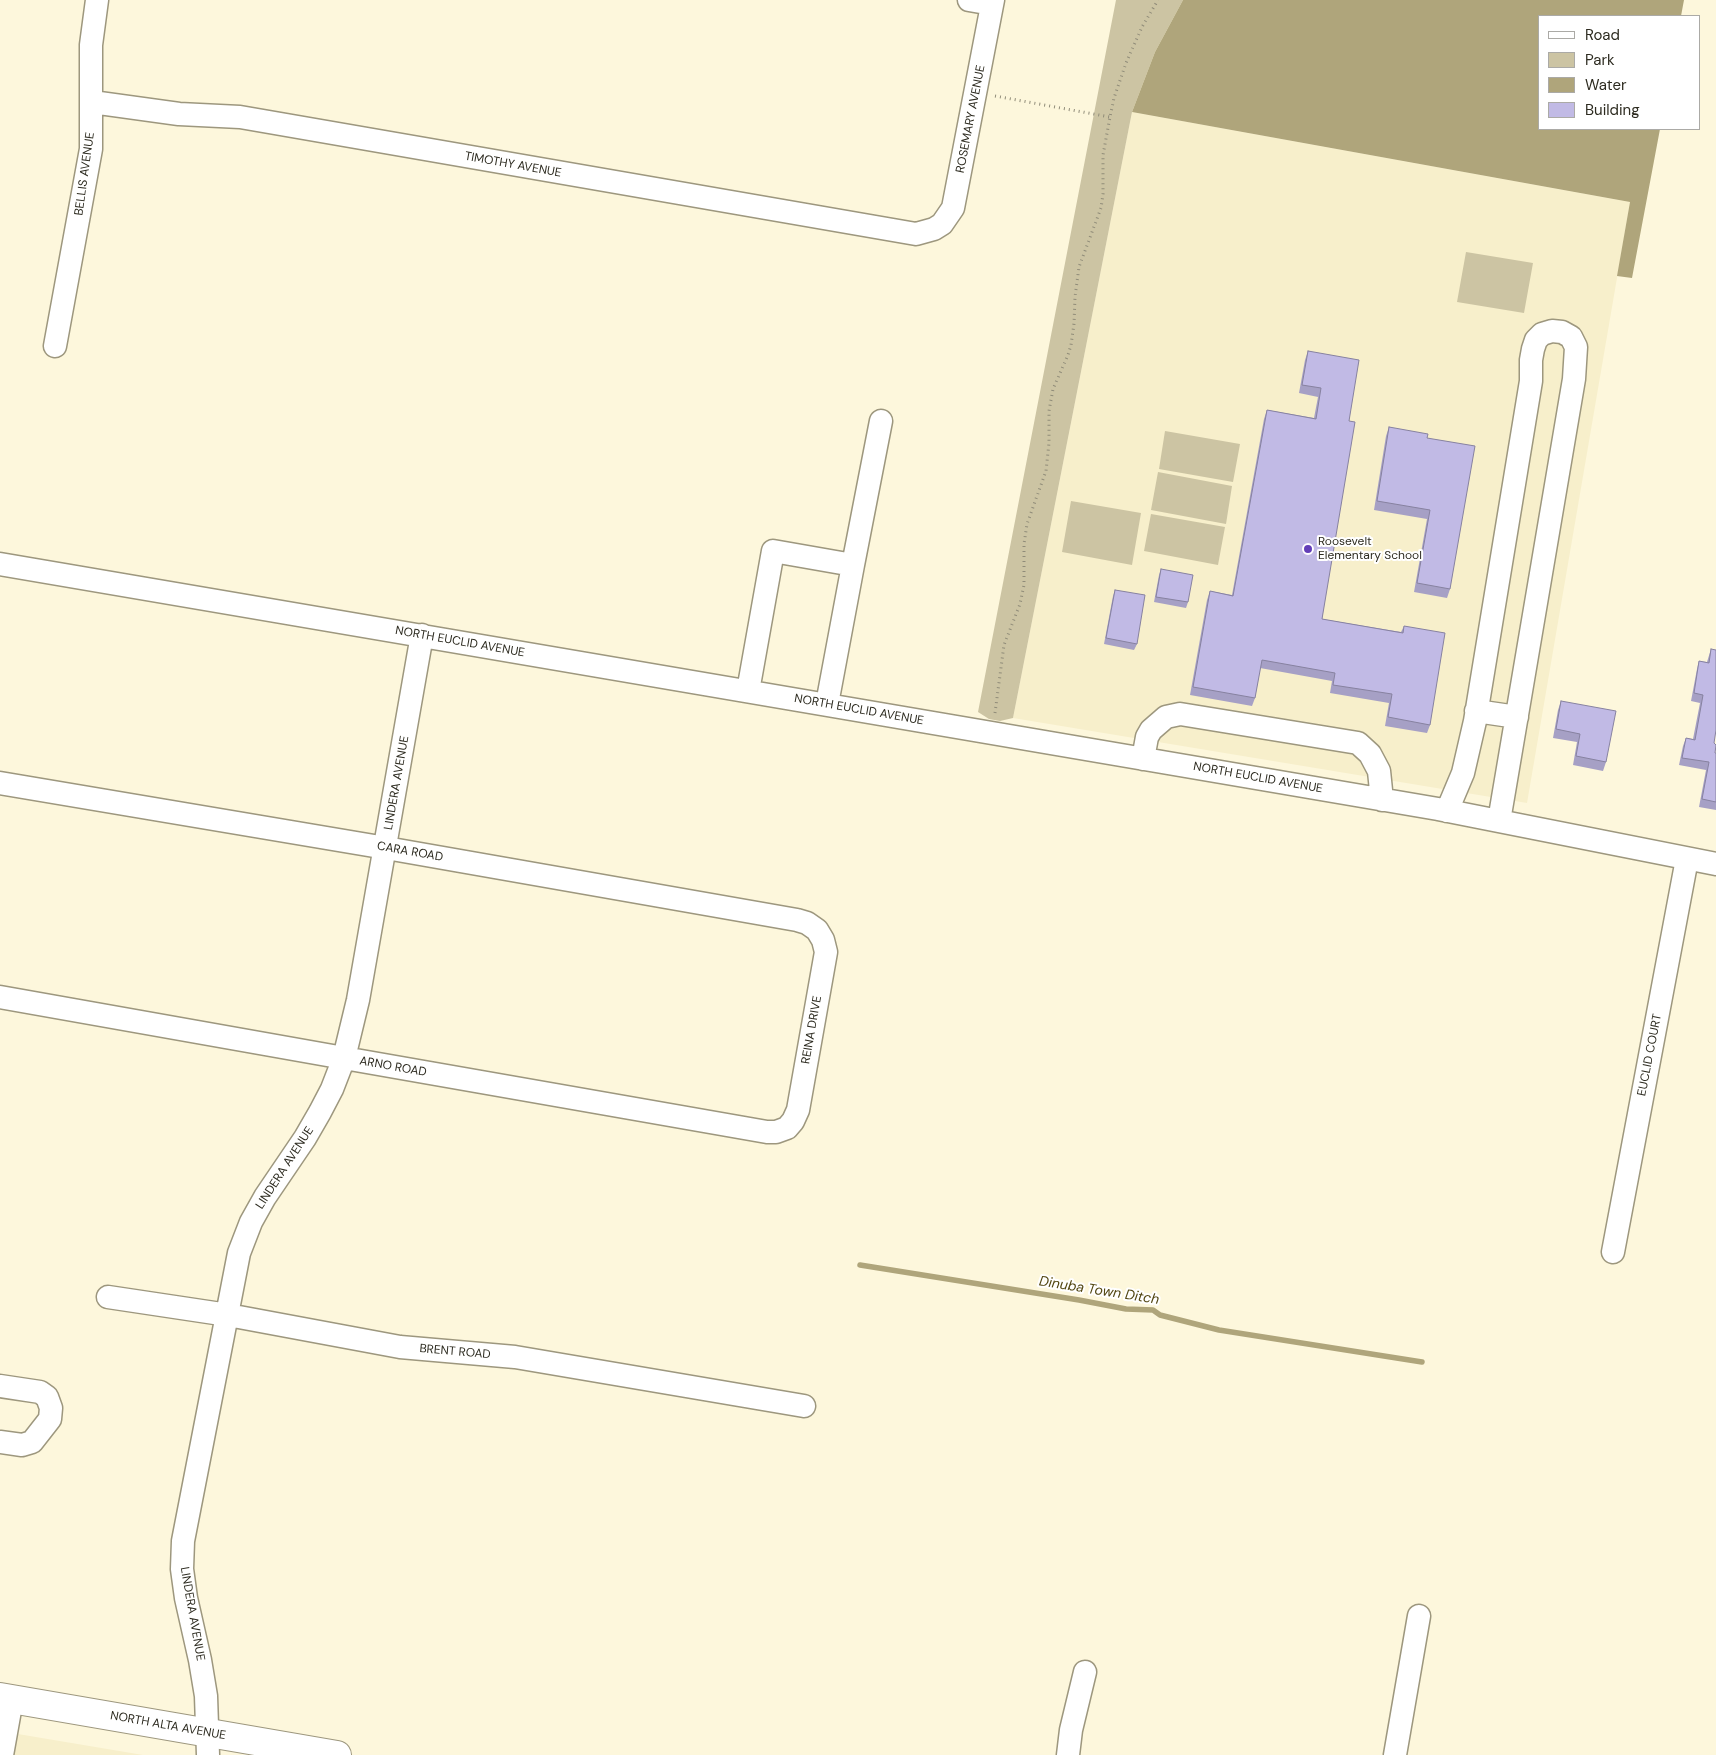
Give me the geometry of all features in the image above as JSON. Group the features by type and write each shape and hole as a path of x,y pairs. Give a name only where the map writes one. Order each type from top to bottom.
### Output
{"main road":[{"name":"NORTH ALTA AVENUE","path":"6,1698 207,1744 337,1755"}],"street":[{"name":"BELLIS AVENUE","path":"55,346 88,174 91,149 91,46 97,0"},
{"path":"969,0 992,2"},
{"name":"ROSEMARY AVENUE","path":"934,229 942,224 953,208 992,2"},
{"name":"TIMOTHY AVENUE","path":"92,102 179,114 240,117 907,233 916,234 934,229"},
{"path":"1447,811 1463,774 1476,711 1531,381 1531,360 1536,340 1542,334 1552,331 1562,332 1570,337 1576,347 1574,379 1499,821"},
{"path":"827,704 881,420"},
{"path":"748,691 773,551 853,565"},
{"name":"NORTH EUCLID AVENUE","path":"0,564 1447,811 1716,864"},
{"name":"LINDERA AVENUE","path":"207,1744 206,1696 182,1569 183,1541 239,1253 251,1222 265,1197 305,1138 320,1112 332,1089 344,1058 358,1000 422,635"},
{"path":"1476,711 1516,717"},
{"path":"1143,759 1151,730 1166,717 1180,714 1349,741 1358,743 1370,754 1379,771 1382,800"},
{"name":"CARA ROAD","path":"0,783 797,920 807,923 817,930"},
{"name":"EUCLID COURT","path":"1612,1252 1687,859"},
{"name":"REINA DRIVE","path":"787,1128 798,1110 826,952 823,940 817,930"},
{"name":"ARNO ROAD","path":"0,997 767,1132 776,1132 787,1128"},
{"name":"BRENT ROAD","path":"108,1297 228,1315 400,1347 515,1358 804,1406"},
{"path":"0,1386 40,1392 46,1397 52,1408 50,1419 32,1442 22,1445 0,1442"},
{"path":"1395,1755 1419,1616"},
{"path":"1068,1755 1071,1730 1085,1672"},
{"path":"2,1755 6,1698"}],"path":[{"path":"995,714 1004,645 1020,604 1024,585 1024,544 1027,524 1048,462 1049,411 1053,389 1071,345 1076,286 1080,267 1101,208 1103,155 1114,98 1126,63 1142,27 1158,0"},
{"path":"976,92 1110,118"}],"shaded area":[{"name":"Roosevelt Elementary School","path":"1132,112 1630,202 1527,803 1013,718"},
{"path":"0,1731 143,1755 0,1755"}],"green space":[{"path":"1116,0 1183,0 1155,52 1132,112 1013,718 1000,721 989,719 978,712"},
{"path":"1466,252 1533,263 1524,313 1457,302"},
{"path":"1165,431 1240,444 1233,482 1159,469"},
{"path":"1158,472 1232,486 1226,524 1151,510"},
{"path":"1071,501 1141,513 1132,565 1062,552"},
{"path":"1151,514 1225,527 1218,565 1144,551"}],"water":[{"path":"1183,0 1684,0 1681,15 1538,15 1538,130 1660,130 1632,278 1617,276 1630,202 1132,112 1155,52"}],"building":[{"path":"1308,351 1359,360 1349,421 1355,422 1322,619 1403,633 1404,626 1445,633 1430,725 1388,717 1392,694 1333,685 1335,673 1262,660 1255,698 1193,687 1210,591 1233,596 1267,410 1316,419 1321,388 1302,385"},
{"path":"1389,427 1428,434 1427,438 1475,446 1450,589 1417,583 1430,510 1377,501"},
{"path":"1161,569 1193,575 1188,602 1156,597"},
{"path":"1115,590 1145,595 1137,644 1106,638"},
{"path":"1711,649 1716,650 1716,730 1714,743 1716,745 1716,802 1702,799 1709,762 1682,758 1686,738 1695,740 1703,695 1694,693 1699,661 1709,663"},
{"path":"1561,701 1616,711 1606,762 1576,756 1580,734 1556,729"}],"waterway":[{"name":"Dinuba Town Ditch","path":"860,1265 1126,1309 1153,1310 1160,1315 1219,1330 1422,1362"}],"place":[{"name":"Roosevelt Elementary School","path":"1308,549"}]}
